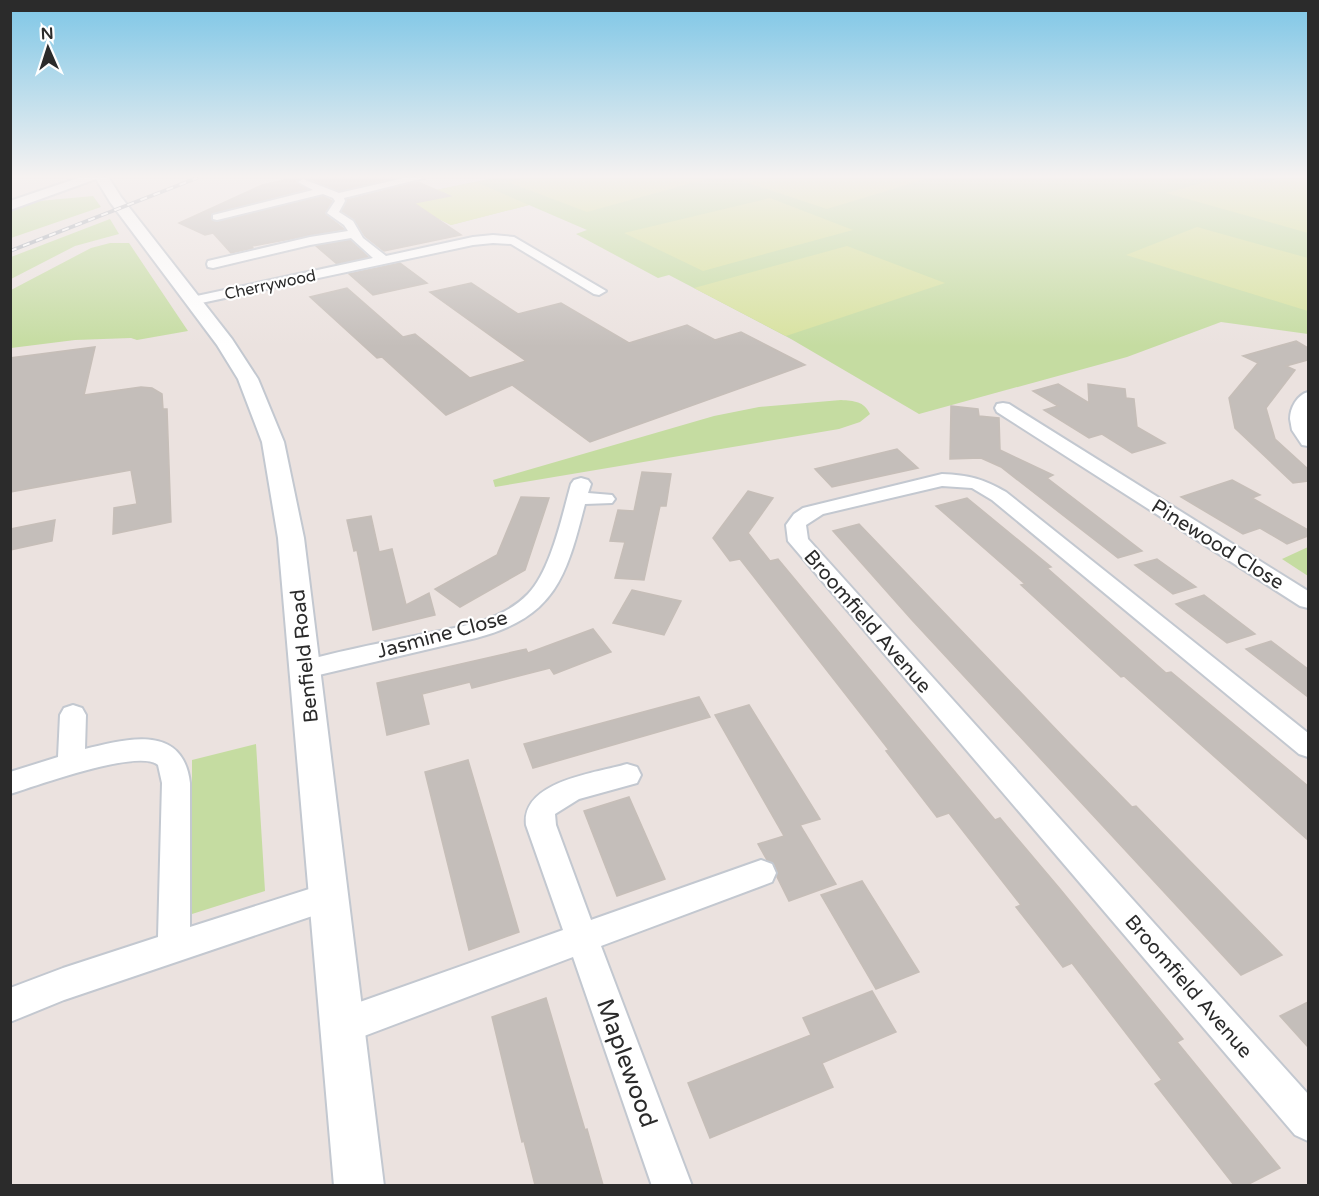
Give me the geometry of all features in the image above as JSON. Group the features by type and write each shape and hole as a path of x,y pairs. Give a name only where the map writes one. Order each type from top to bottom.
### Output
{"street":[{"name":"Benfield Road","path":"143,234 235,357 248,379 273,442 291,538 360,1185"},
{"name":"Cherrywood","path":"214,264 310,241 354,234"},
{"path":"354,234 383,260"},
{"name":"Cherrywood","path":"192,301 473,241 505,240 517,243 599,291"},
{"path":"1308,397 1302,404 1298,415 1300,429 1308,441"},
{"name":"Pinewood Close","path":"1003,408 1308,601"},
{"name":"Broomfield Avenue","path":"1308,747 984,486 964,481 942,480 816,510 804,515 796,522 794,532 798,541 1308,1122"},
{"name":"Pinewood Close","path":"1128,487 1152,480"},
{"name":"Jasmine Close","path":"306,669 460,634 490,625 528,606 538,598 552,574 579,491 606,499"},
{"path":"71,765 73,715"},
{"path":"10,783 71,765 141,749 162,753 171,762 176,783 174,946"},
{"name":"Maplewood","path":"627,775 560,795 543,807 540,816 541,825 581,940 672,1185"},
{"path":"343,1026 761,873"},
{"path":"10,1005 63,984 174,946 328,897"}],"green space":[{"path":"11,234 23,234 11,238"},
{"path":"71,234 119,234 75,246 11,279 11,257"},
{"path":"576,234 1308,234 1308,334 1221,322 1127,357 919,414 791,339 669,275 658,278"},
{"path":"626,234 839,234 703,271"},
{"path":"1180,234 1221,234 1308,258 1308,311 1126,255"},
{"path":"110,243 129,243 188,331 137,340 131,338 75,340 11,348 11,290 91,248"},
{"path":"847,246 945,283 786,336 694,288"},
{"path":"841,400 862,404 870,414 860,422 839,429 495,487 493,480 714,416 759,407"},
{"path":"1308,547 1308,576 1282,559"},
{"path":"256,744 265,891 192,914 192,760"}],"building":[{"path":"214,234 318,234 252,246 253,248 231,253"},
{"path":"364,234 461,235 384,251"},
{"path":"350,240 368,257 337,264 316,246"},
{"path":"400,263 427,283 373,295 349,274"},
{"path":"471,283 518,314 561,303 629,343 687,325 715,340 741,332 805,365 590,442 512,385 446,415 382,357 377,358 310,297 347,288 403,337 415,334 470,378 526,361 430,292"},
{"path":"1296,341 1308,348 1308,360 1286,366 1295,370 1266,408 1275,439 1308,469 1308,481 1293,483 1235,428 1229,398 1258,363 1243,356"},
{"path":"95,347 84,395 141,387 152,388 162,394 163,409 167,409 171,522 113,534 114,508 137,504 131,470 10,492 10,358"},
{"path":"1058,384 1089,403 1088,384 1125,389 1126,398 1134,399 1137,427 1165,443 1132,453 1102,434 1089,438 1044,410 1058,406 1033,391"},
{"path":"951,406 978,409 979,416 999,418 1000,450 1053,475 1047,478 1142,551 1118,558 1001,467 981,458 950,459"},
{"path":"897,449 918,468 832,487 815,469"},
{"path":"642,472 671,474 666,506 660,506 644,580 615,578 625,542 610,541 618,510 634,511"},
{"path":"1232,480 1260,495 1252,498 1308,530 1308,536 1287,544 1260,528 1243,534 1181,497"},
{"path":"748,491 773,498 748,533 770,561 778,559 995,820 1000,818 1060,889 1183,1039 1177,1042 1280,1168 1247,1185 1234,1185 1155,1084 1162,1080 1072,963 1063,967 1016,907 1021,905 949,813 937,817 886,751 889,750 740,559 730,561 713,538"},
{"path":"521,497 549,498 525,570 460,607 435,589 497,555"},
{"path":"967,498 1051,567 1047,568 1166,673 1171,672 1308,786 1308,840 1124,676 1121,677 1021,585 1025,584 936,506"},
{"path":"371,516 379,552 392,549 406,605 429,593 435,615 373,630 357,550 354,551 347,520"},
{"path":"55,520 52,541 10,550 10,529"},
{"path":"859,524 1070,744 1132,807 1136,806 1282,955 1241,975 912,620 833,531"},
{"path":"1157,559 1196,587 1173,594 1135,565"},
{"path":"632,590 681,601 664,635 613,623"},
{"path":"1204,595 1255,634 1227,643 1176,604"},
{"path":"593,629 611,652 554,674 550,668 472,688 470,682 422,694 429,724 387,735 377,683 526,649 528,653"},
{"path":"1271,641 1308,669 1308,697 1246,649"},
{"path":"699,697 710,717 533,768 524,744"},
{"path":"749,705 820,819 800,825 836,884 789,901 777,877 778,872 774,863 767,860 758,844 784,836 715,715"},
{"path":"468,760 519,932 469,950 425,772"},
{"path":"629,797 665,879 617,896 584,811"},
{"path":"862,881 919,972 876,989 821,895"},
{"path":"872,991 896,1032 822,1063 833,1087 710,1138 688,1083 811,1035 803,1018"},
{"path":"546,998 603,1185 535,1185 524,1141 522,1142 492,1017"},
{"path":"1308,1002 1308,1047 1280,1016"}],"railway":[{"path":"10,251 54,234"}]}
